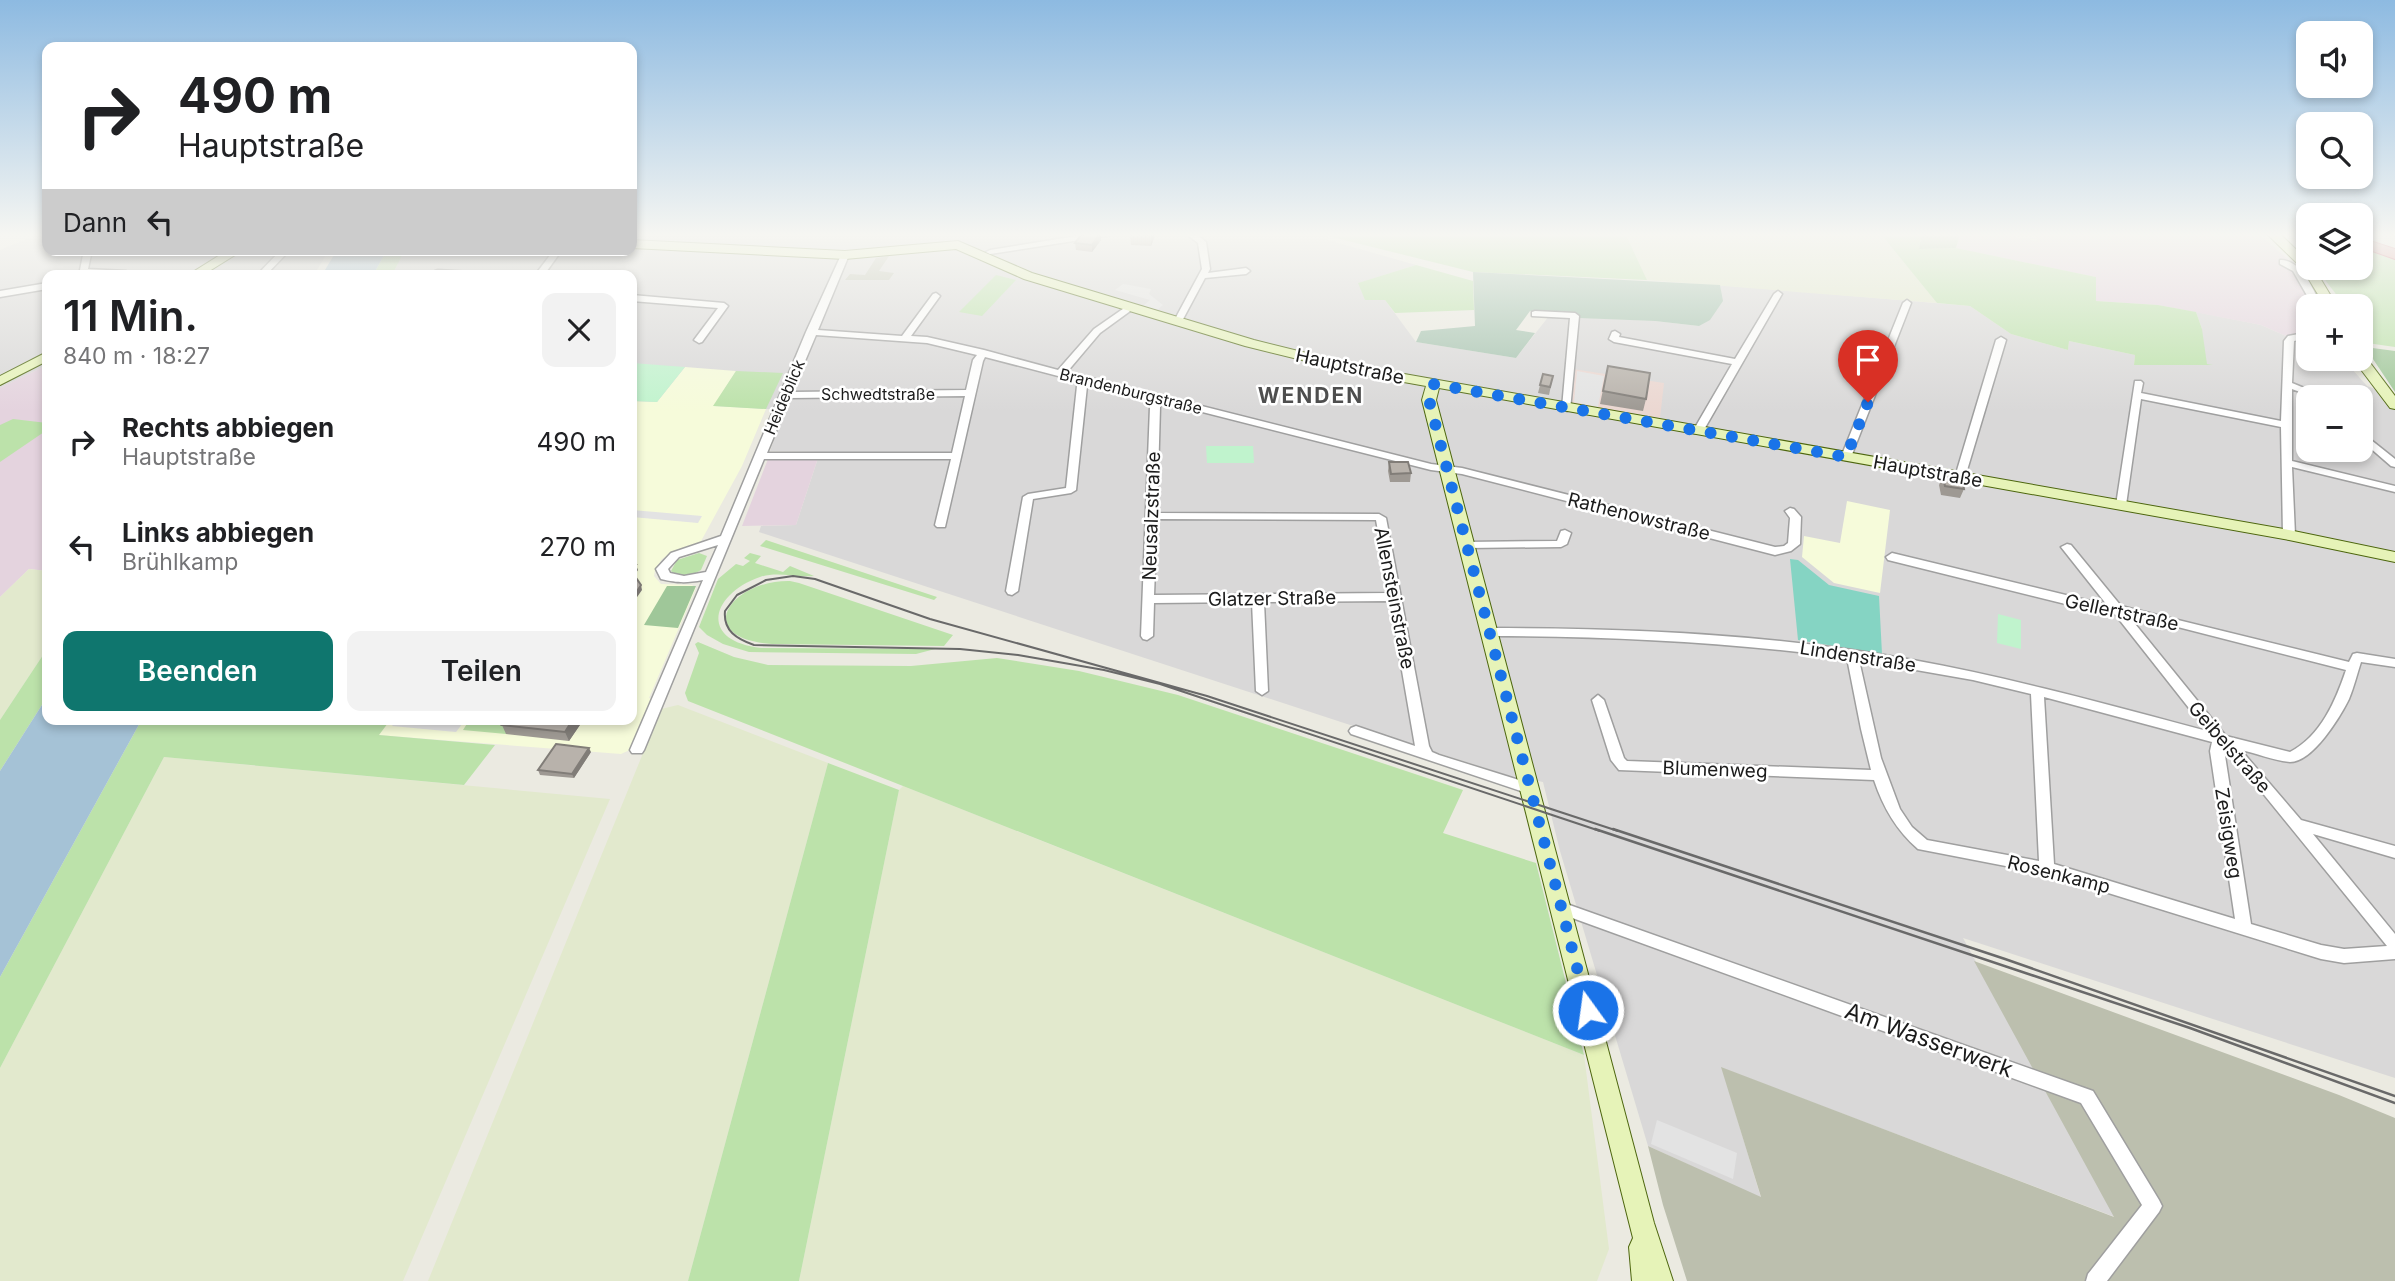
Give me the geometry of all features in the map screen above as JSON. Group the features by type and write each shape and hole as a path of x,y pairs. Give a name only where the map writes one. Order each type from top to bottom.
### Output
{"main road":[{"name":"Hauptstraße","path":"1084,293 1291,354 1433,384 2289,535 2395,557"},
{"path":"0,381 42,359"},
{"path":"2369,371 2395,405"},
{"path":"1433,384 1429,400 1642,1223 1660,1281"},
{"path":"1642,1223 1645,1281"}],"street":[{"name":"Heideblick","path":"637,750 828,293"},
{"path":"1178,321 1194,293"},
{"path":"1698,431 1778,294"},
{"path":"906,337 936,296"},
{"path":"637,298 724,306 699,340"},
{"path":"1846,457 1907,303"},
{"path":"1061,373 1097,331 1130,307"},
{"path":"1535,314 1575,316 1567,408"},
{"name":"Brandenburgstraße","path":"811,332 928,340 1448,470"},
{"path":"1615,334 1614,339 1737,362"},
{"path":"2289,535 2287,384 2289,341 2296,337"},
{"path":"1960,477 2001,340"},
{"path":"941,526 978,360 984,354"},
{"path":"1012,591 1028,498 1071,489 1082,386 1087,380"},
{"path":"2121,505 2138,383"},
{"path":"2287,384 2296,388"},
{"name":"Schwedtstraße","path":"786,395 970,393"},
{"path":"2137,396 2287,425"},
{"name":"Neusalzstraße","path":"1147,636 1155,407 1160,398"},
{"path":"2373,445 2395,464"},
{"path":"760,456 957,456"},
{"path":"2289,463 2395,489"},
{"name":"Rathenowstraße","path":"1448,470 1775,551 1787,549 1794,544 1796,517 1790,511"},
{"name":"Allensteinstraße","path":"1151,516 1373,515 1382,520 1422,747 1427,755"},
{"path":"1466,545 1561,544 1565,533"},
{"path":"709,575 675,580 665,576 662,569 675,555 724,539"},
{"name":"Geibelstraße","path":"2067,547 2220,738 2240,756 2395,945"},
{"name":"Gellertstraße","path":"1892,557 2118,611 2127,610 2353,667"},
{"name":"Glatzer Straße","path":"1149,599 1396,597"},
{"path":"1258,599 1262,691"},
{"name":"Lindenstraße","path":"1489,632 1660,633 1769,642 1852,654 2037,691 2296,756 2325,727 2337,708 2353,667"},
{"name":"Rosenkamp","path":"1852,654 1878,775 1907,833 1923,845 2047,868 2334,954 2395,952"},
{"path":"2353,667 2357,657 2395,663"},
{"path":"2037,691 2047,868"},
{"name":"Blumenweg","path":"1598,700 1618,760 1624,766 1878,775"},
{"path":"1356,731 1530,789"},
{"name":"Zeisigweg","path":"2220,738 2217,751 2244,928"},
{"path":"2295,824 2395,852"},
{"name":"Am Wasserwerk","path":"1561,908 2087,1097 2153,1206 2095,1281"}],"shaded area":[{"path":"0,293 42,293 42,367 0,388"},
{"path":"637,293 1374,293 1385,300 1416,342 1516,358 1549,316 1699,326 1722,302 1721,293 1813,293 1970,306 2011,334 2068,350 2069,341 2135,355 2134,365 2202,329 2196,312 2261,325 2286,336 2296,335 2296,371 2354,371 2366,385 2296,385 2296,462 2373,462 2373,388 2395,396 2395,1078 1963,938 2115,1217 1722,1068 1761,1198 1648,1146 1560,851 1543,782 1507,775 759,532 761,526 796,525 820,452 770,451 785,410 637,401"},
{"path":"1125,293 1149,293 1163,305 1157,310 1143,306 1150,300"},
{"path":"1474,293 1721,293 1723,301 1710,320 1699,326 1579,318 1578,315 1530,311 1516,330 1535,333 1516,358 1416,342 1421,331 1475,326"},
{"path":"1808,293 1929,293 1937,303"},
{"path":"2096,293 2305,294 2296,294 2296,335 2286,336 2261,325 2158,305 2096,301"},
{"path":"637,363 685,367 657,402 637,401"},
{"path":"42,367 42,570 29,569 0,597 0,388"},
{"path":"685,367 736,371 714,406 766,409 742,466 700,543 671,553 662,559 655,570 654,576 661,584 692,585 696,588 649,698 653,699 632,749 621,754 378,735 386,725 637,725 637,401 657,402"},
{"path":"1573,369 1664,383 1660,418 1570,403"},
{"path":"1577,371 1604,376 1598,407 1574,402"},
{"path":"1206,446 1253,446 1254,463 1207,463"},
{"path":"818,458 796,525 742,526 768,459"},
{"path":"1847,501 1890,510 1880,593 1834,583 1802,557 1804,536 1840,543"},
{"path":"637,510 702,516 698,523 637,517"},
{"path":"1790,559 1798,560 1829,585 1879,596 1882,654 1798,640"},
{"path":"29,569 42,570 42,657 0,720 0,597"},
{"path":"1998,614 2021,620 2021,649 1997,643"},
{"path":"42,705 42,725 139,725 0,977 0,771"},
{"path":"678,705 828,763 688,1281 428,1281 661,709"},
{"path":"393,725 461,725 456,732"},
{"path":"164,757 610,799 403,1281 0,1281 0,1068"},
{"path":"903,786 1584,1055 1609,1249 1597,1281 799,1281 899,790"},
{"path":"1974,961 2395,1118 2395,1281 1687,1281 1648,1146 1761,1197 1721,1067 2114,1217"},
{"path":"1657,1120 1737,1153 1733,1179 1651,1144"}],"green space":[{"path":"978,293 1004,293 982,316 959,312"},
{"path":"1362,293 1473,293 1474,310 1395,313 1385,300 1365,300"},
{"path":"1929,293 2096,293 2096,301 2158,305 2196,312 2202,329 2207,364 2213,365 2134,365 2135,355 2069,341 2068,350 2011,334 1970,306 1937,303"},
{"path":"2335,293 2395,293 2395,347 2373,344 2373,294"},
{"path":"2373,348 2395,351 2395,392 2373,359"},
{"path":"736,371 783,373 766,409 713,406"},
{"path":"13,419 42,422 42,433 0,462 0,425"},
{"path":"766,540 937,597 934,600 760,546"},
{"path":"699,553 707,556 701,570 686,576 671,571 677,560"},
{"path":"750,553 761,556 755,563 783,572 790,566 814,576 767,575 743,585 731,594 722,605 718,616 720,627 727,636 741,644 761,648 935,649 916,654 749,652 723,644 699,627 718,579 736,564 743,566 750,561 744,558"},
{"path":"790,581 953,635 944,646 772,644 747,640 732,631 726,621 728,610 737,599 750,590 769,583"},
{"path":"667,586 696,586 678,628 644,625"},
{"path":"698,642 734,657 768,665 911,666 997,658 1079,671 1178,695 1463,790 1443,833 1536,863 1584,1055 688,701 685,693 699,653 695,644"},
{"path":"42,657 42,705 0,771 0,720"},
{"path":"139,725 386,725 379,735 495,745 464,785 164,757 0,1068 0,977"},
{"path":"466,725 514,725 506,734 463,730"},
{"path":"828,763 899,790 799,1281 688,1281"}],"building":[{"path":"1608,366 1650,373 1646,399 1603,391"},
{"path":"1543,374 1553,376 1550,387 1540,385"},
{"path":"1389,462 1408,462 1411,473 1391,474"},
{"path":"1943,476 1962,479 1964,489 1945,486"},
{"path":"502,725 569,725 565,732"},
{"path":"556,744 589,748 572,774 538,770"}],"tram line":[{"path":"1600,831 1160,684 1104,670 1018,655 960,649 754,645 732,633 726,624 725,611 737,595 766,580 793,576 815,579 930,619 1207,696 1618,831"},
{"path":"1595,829 2190,1028 2395,1103"},
{"path":"1613,829 2005,959 2395,1096"}],"district":[{"name":"WENDEN","path":"1311,396"}],"route":[{"path":"1588,1010 1429,400 1433,384 1846,457 1868,402"}]}
